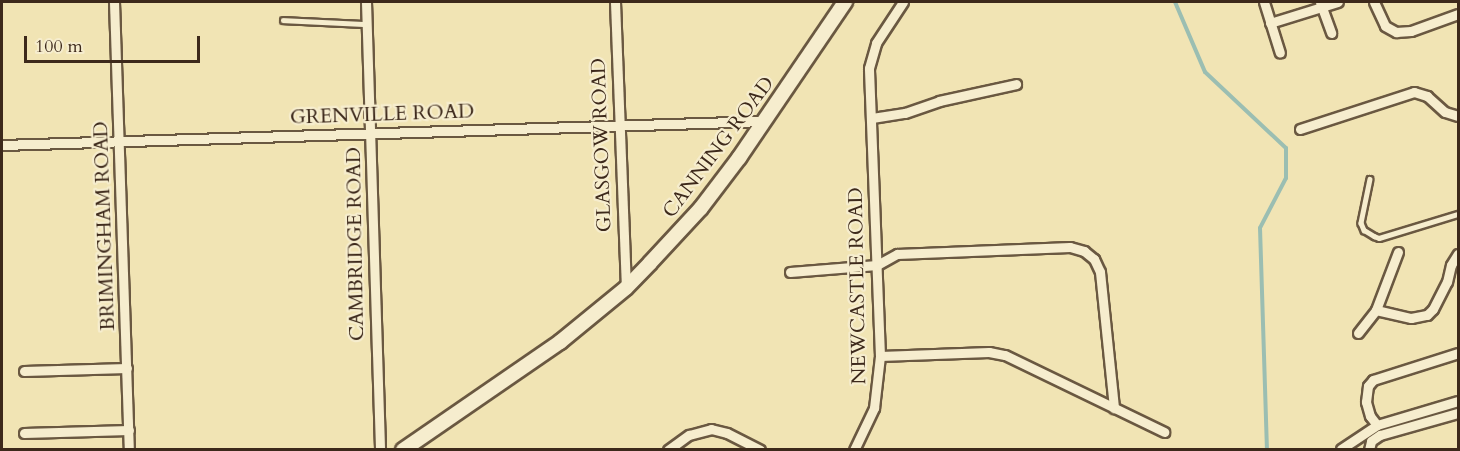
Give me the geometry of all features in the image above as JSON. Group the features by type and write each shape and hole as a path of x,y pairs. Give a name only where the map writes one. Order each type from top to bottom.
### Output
{"main road":[{"name":"CANNING ROAD","path":"403,450 560,342 626,288 701,208 765,121 845,2"}],"street":[{"name":"BRIMINGHAM ROAD","path":"114,2 129,450"},
{"name":"CAMBRIDGE ROAD","path":"366,2 380,450"},
{"name":"GLASGOW ROAD","path":"615,2 617,124 626,288"},
{"name":"NEWCASTLE ROAD","path":"854,450 874,408 880,356 870,59 876,43 903,2"},
{"path":"1264,2 1280,53"},
{"path":"1270,23 1321,4 1338,2"},
{"path":"1374,2 1385,26 1396,32 1411,31 1458,14"},
{"path":"1321,4 1331,33"},
{"path":"872,118 905,113 939,101 1016,84"},
{"path":"1300,129 1414,92 1427,96 1445,112 1458,116"},
{"name":"GRENVILLE ROAD","path":"2,145 765,121"},
{"path":"790,272 877,265 897,254 1070,247 1084,251 1094,259 1100,272 1114,408"},
{"path":"1358,333 1376,310 1398,252"},
{"path":"1376,310 1401,318 1427,315 1437,303 1451,265 1458,254"},
{"path":"880,356 997,353 1164,432"},
{"path":"1377,425 1370,416 1366,402 1368,387 1373,380 1458,353"},
{"path":"24,371 128,369"},
{"path":"1341,449 1377,425 1458,401"},
{"path":"1369,450 1371,441 1380,435 1458,413"},
{"path":"668,450 689,435 711,429 727,433 760,450"},
{"path":"24,433 129,430"}],"lane":[{"path":"283,20 366,24"},
{"path":"1370,179 1360,223 1364,230 1374,236 1380,238 1458,214"}],"waterway":[{"path":"1175,2 1205,72 1286,148 1286,178 1260,228 1267,450"}]}
